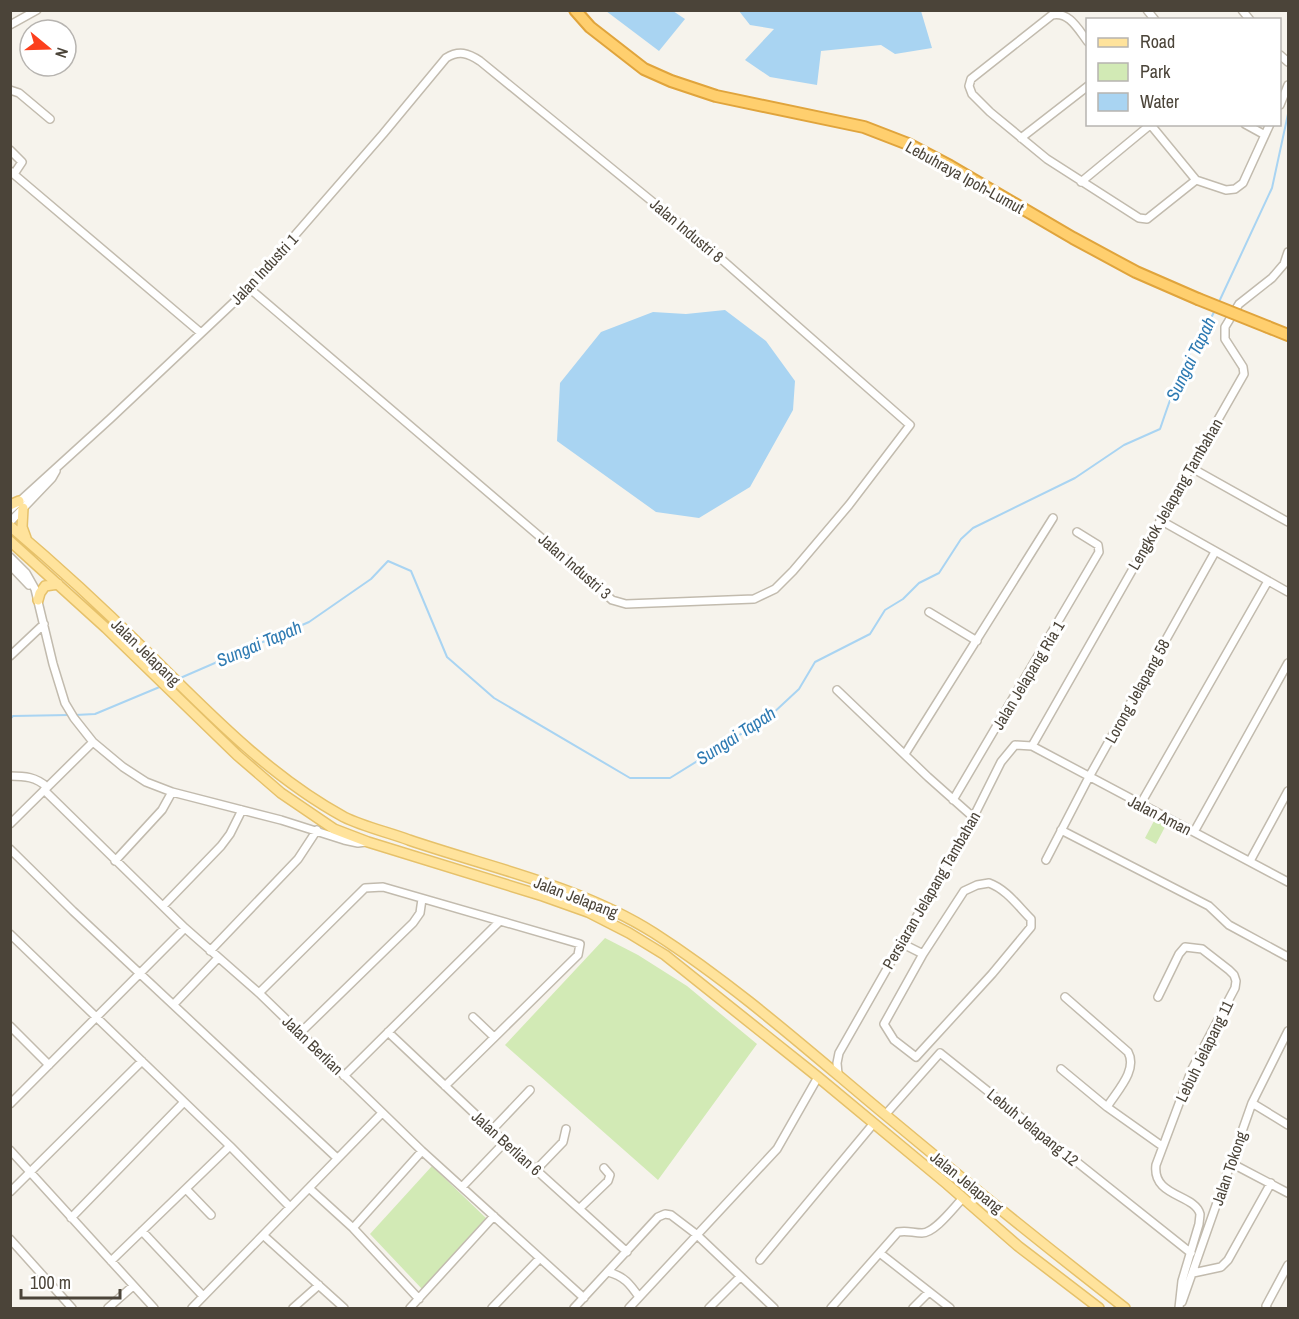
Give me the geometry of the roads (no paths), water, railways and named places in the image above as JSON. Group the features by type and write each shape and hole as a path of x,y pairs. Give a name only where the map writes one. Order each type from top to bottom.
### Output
{"highway":[{"name":"Lebuhraya Ipoh-Lumut","path":"575,10 590,27 616,49 653,73 716,96 864,127 908,144 950,165 1003,198 1125,266 1198,299 1288,335"}],"main road":[{"path":"18,505 23,530 29,542"},
{"name":"Jalan Jelapang","path":"10,524 231,733 289,781 346,818 597,902 670,944 705,968 838,1074 885,1115 1125,1308"},
{"name":"Jalan Jelapang","path":"10,541 154,673 237,755 281,793 334,829 368,842 543,896 588,912 629,933 684,969 874,1123 1047,1269 1099,1308"},
{"path":"38,600 45,586 57,584"},
{"path":"315,815 335,822 346,818 352,830 368,842"},
{"path":"1036,1238 1048,1257 1047,1269 1059,1265 1079,1273"}],"street":[{"path":"10,25 37,10"},
{"path":"1086,40 1067,16 1060,13 1052,15 971,79 969,86 972,94 1021,138 1081,182 1143,219 1147,219 1196,180"},
{"name":"Jalan Industri 1","path":"10,510 52,478 58,469 249,288 446,58 453,53"},
{"name":"Jalan Industri 8","path":"453,53 468,53 489,68 703,243 910,425"},
{"path":"1281,102 1288,85"},
{"path":"1021,138 1086,88"},
{"path":"10,90 19,93 50,119"},
{"path":"1081,182 1149,126"},
{"path":"1151,126 1196,180 1226,190 1235,189 1243,183 1269,126"},
{"path":"1249,126 1265,135"},
{"path":"10,150 22,162 12,173 201,333"},
{"name":"Lengkok Jelapang Tambahan","path":"1032,746 1244,374 1243,367 1225,339 1225,327 1239,304 1272,278 1284,264 1288,252"},
{"name":"Jalan Industri 3","path":"249,288 612,600 626,604 754,599 775,589 793,572 849,505 910,425"},
{"path":"1190,467 1288,522"},
{"name":"Jalan Industri 1","path":"10,524 18,505"},
{"path":"905,754 1053,518"},
{"path":"1161,520 1288,592"},
{"name":"Jalan Jelapang Ria 1","path":"953,800 1100,552 1098,545 1077,532"},
{"name":"Lorong Jelapang 58","path":"1046,860 1089,777 1215,552"},
{"path":"10,557 31,581 38,600 52,664 65,703 82,730 93,742 146,782 172,792 317,830 357,843 368,842"},
{"path":"10,565 29,585 38,600"},
{"path":"1140,805 1268,580"},
{"path":"929,612 977,641"},
{"path":"10,656 44,624"},
{"path":"1194,832 1288,663"},
{"path":"837,690 973,817"},
{"path":"10,824 93,742"},
{"name":"Persiaran Jelapang Tambahan","path":"838,1074 839,1053 901,943 953,858 1008,750 1015,745 1032,746"},
{"name":"Jalan Aman","path":"1032,746 1288,882"},
{"path":"10,776 37,779 45,788"},
{"name":"Jalan Berlian","path":"45,788 115,861 185,928 259,993 422,1151 584,1298"},
{"path":"1250,861 1286,803 1288,791"},
{"path":"115,861 162,810 172,792"},
{"path":"163,906 221,846 242,810"},
{"path":"210,951 298,859 317,830"},
{"path":"1061,830 1209,906 1229,925 1288,957"},
{"path":"10,849 337,1158"},
{"path":"885,1115 927,1067 894,1040 884,1024 923,954 963,891 989,883 999,886 1031,919 1031,927 992,974 916,1057"},
{"path":"259,993 365,888 383,887 580,944 578,955 445,1086"},
{"path":"300,1033 413,923 420,913 422,900"},
{"path":"344,1076 500,921"},
{"path":"10,1104 185,928"},
{"path":"10,934 231,1146 290,1207"},
{"path":"901,943 923,954"},
{"name":"Lebuh Jelapang 11","path":"1158,997 1179,954 1185,947 1202,949 1234,975 1236,981 1235,988 1192,1069 1156,1165 1155,1173 1162,1186 1196,1208 1200,1215 1191,1253"},
{"path":"174,1004 218,958"},
{"path":"1065,997 1128,1052 1132,1059 1131,1068 1107,1107"},
{"path":"473,1017 494,1037"},
{"path":"10,1026 49,1065"},
{"name":"Jalan Tokong","path":"1179,1308 1252,1103 1288,1031"},
{"name":"Jalan Berlian 6","path":"388,1032 627,1252"},
{"path":"820,1060 829,1059 839,1053"},
{"name":"Lebuh Jelapang 12","path":"927,1067 940,1053 1191,1253"},
{"path":"10,1192 142,1061"},
{"path":"1061,1069 1107,1107 1162,1146"},
{"path":"629,1308 777,1149 818,1077"},
{"path":"492,1130 530,1090"},
{"path":"71,1218 184,1102"},
{"path":"1252,1103 1288,1125"},
{"path":"192,1308 382,1113"},
{"path":"760,1260 874,1123"},
{"path":"536,1170 563,1142 566,1129"},
{"path":"462,1187 505,1142"},
{"path":"111,1261 231,1146"},
{"path":"10,1150 154,1308"},
{"path":"353,1228 422,1151"},
{"path":"1231,1163 1288,1193"},
{"path":"580,1208 608,1181 610,1173 604,1168"},
{"path":"1193,1273 1221,1267 1228,1260 1271,1183"},
{"path":"309,1188 353,1228 419,1299"},
{"path":"186,1189 211,1215"},
{"path":"831,1308 898,1232 905,1230 930,1232 963,1198"},
{"path":"574,1308 658,1217 665,1214 671,1215 696,1234 774,1308"},
{"path":"410,1308 494,1216"},
{"path":"142,1231 203,1296"},
{"path":"263,1235 344,1308"},
{"path":"10,1239 72,1308"},
{"path":"1179,1308 1182,1281 1191,1253"},
{"path":"881,1254 950,1308"},
{"path":"492,1308 540,1258"},
{"path":"1267,1307 1288,1265"},
{"path":"608,1272 621,1275 639,1297"},
{"path":"709,1308 740,1277"},
{"path":"293,1308 320,1285"},
{"path":"108,1308 133,1286"},
{"path":"913,1308 928,1292"}],"water":[{"path":"606,11 673,11 685,19 659,51"},
{"path":"739,11 921,11 932,48 895,54 881,45 821,51 817,85 770,77 745,60 774,29 750,25"},
{"path":"725,310 766,341 795,381 793,410 750,487 699,518 656,512 557,441 560,383 601,332 653,312 686,314"}],"waterway":[{"name":"Sungai Tapah","path":"1218,304 1272,188 1288,114"},
{"name":"Sungai Tapah","path":"178,679 309,622 371,579 388,561 411,571 447,657 494,698 630,778 670,778 770,716 799,689 815,662 870,634 885,610 903,599 919,583 939,573 961,539 973,528 1075,478 1124,445 1160,429 1182,370 1215,310"},
{"name":"Sungai Tapah","path":"75,715 95,714 162,686"},
{"name":"Sungai Tapah","path":"10,719 13,716 69,715"}]}
